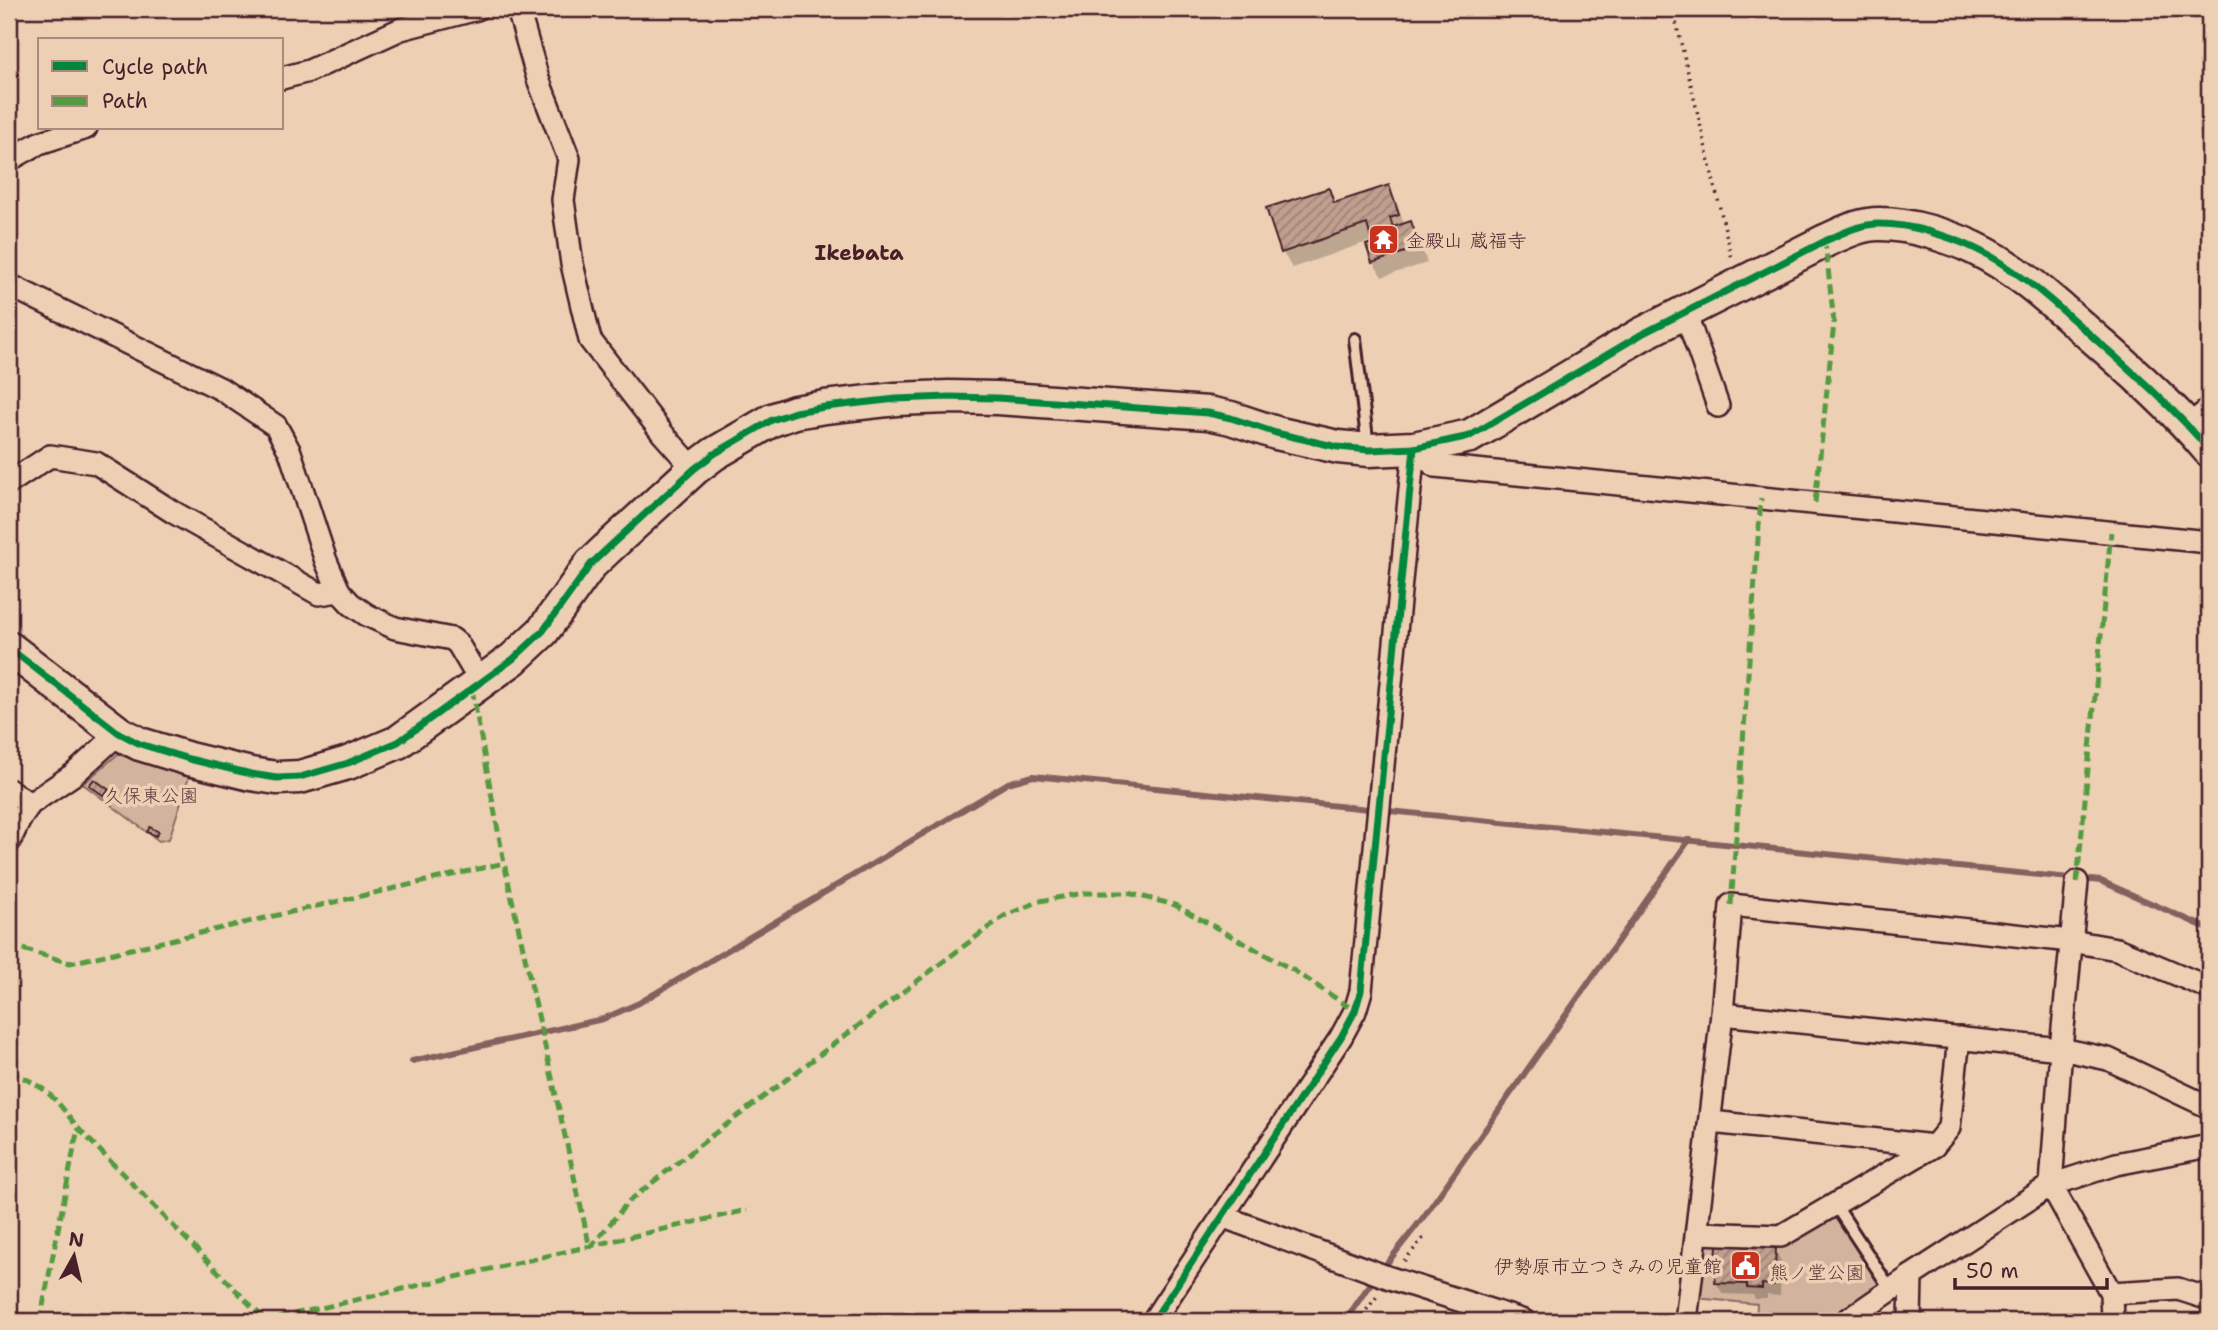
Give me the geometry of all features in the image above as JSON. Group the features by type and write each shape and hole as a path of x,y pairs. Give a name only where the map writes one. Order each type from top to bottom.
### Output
{"street":[{"path":"284,77 309,71 401,29 477,9"},
{"path":"518,9 538,79 559,127 569,159 563,201 572,264 590,340 663,434 694,469"},
{"path":"9,160 40,143 80,130"},
{"path":"9,648 119,733 140,744 201,762 277,778 300,777 336,767 398,742 513,659 543,631 591,564 694,469 772,420 795,412 896,399 949,397 1024,400 1208,413 1276,433 1338,447 1369,450 1414,449 1470,436 1642,334 1825,241 1854,229 1880,223 1943,236 1975,248 2023,279 2121,362 2199,417 2209,450"},
{"path":"9,285 221,389 276,426 290,452 326,561 339,591 367,615 395,628 452,639 458,644 481,683"},
{"path":"1685,312 1718,405"},
{"path":"1414,449 1435,466 2209,542"},
{"path":"1153,1321 1341,1037 1355,1011 1361,992 1414,449"},
{"path":"9,483 50,456 96,463 173,512 319,594 339,591"},
{"path":"9,842 30,804 74,774 119,733"},
{"path":"9,790 30,804"},
{"path":"2077,882 2051,1185 2110,1293 2112,1321"},
{"path":"1686,1321 1723,1014 1731,905 2071,941 2117,950 2209,988"},
{"path":"1723,1014 2061,1049 2108,1059 2209,1107"},
{"path":"1698,1233 1781,1236 1934,1146 1950,1128 1959,1038"},
{"path":"1711,1122 1934,1146"},
{"path":"1846,1321 2051,1185 2116,1164 2209,1146"},
{"path":"1224,1217 1390,1278 1524,1321"},
{"path":"1910,1321 1911,1276"},
{"path":"2110,1293 2178,1289 2209,1299"}],"lane":[{"path":"1355,339 1369,450"},
{"path":"1836,1206 1891,1290"}],"path":[{"path":"1673,9 1731,256"},
{"path":"1358,1321 1426,1235"}],"green space":[{"name":"久保東公園","path":"118,754 146,764 147,761 190,774 169,839 159,841 83,784"},
{"name":"熊ノ堂公園","path":"1828,1215 1837,1216 1878,1281 1878,1288 1825,1321 1756,1321 1757,1304 1696,1298 1702,1244 1776,1242"}],"building":[{"path":"1389,185 1399,215 1390,218 1393,227 1411,221 1420,247 1372,263 1366,245 1372,243 1367,224 1281,253 1266,208 1329,188 1334,203"},
{"path":"94,779 109,790 104,796 89,785"},
{"path":"150,827 159,832 156,836 147,832"},
{"name":"伊勢原市立つきみの児童館","path":"1717,1245 1776,1248 1774,1285 1762,1284 1762,1289 1747,1288 1747,1284 1715,1283"}],"waterway":[{"path":"412,1061 603,1019 639,1003 1008,783 1033,776 2101,881 2209,929"},
{"path":"1345,1321 1425,1215 1689,840"}],"marked path":[{"path":"1815,503 1834,323 1825,241"},
{"path":"1731,905 1761,498"},
{"path":"2077,882 2111,532"},
{"path":"472,689 504,863 590,1248"},
{"path":"9,945 70,963 504,863"},
{"path":"590,1248 628,1202 710,1137 1004,916 1040,901 1083,893 1128,893 1175,905 1293,970 1355,1011"},
{"path":"9,1072 32,1082 49,1094 78,1128 266,1321"},
{"path":"40,1321 78,1128"},
{"path":"264,1321 747,1210"}],"cycle path":[{"path":"9,648 119,733 140,744 251,774 277,778 300,777 348,763 398,742 513,659 543,631 591,564 609,547 694,469 772,420 795,412 896,399 997,398 1208,413 1276,433 1338,447 1369,450 1414,448 1470,436 1642,334 1825,241 1853,229 1874,224 1904,226 1941,235 1974,248 2007,266 2052,301 2139,378 2209,450"},
{"path":"1153,1321 1341,1037 1355,1011 1361,991 1414,448"}],"place":[{"name":"金殿山 蔵福寺","path":"1383,240"},
{"name":"伊勢原市立つきみの児童館","path":"1745,1266"}],"district":[{"name":"Ikebata","path":"859,253"}]}
